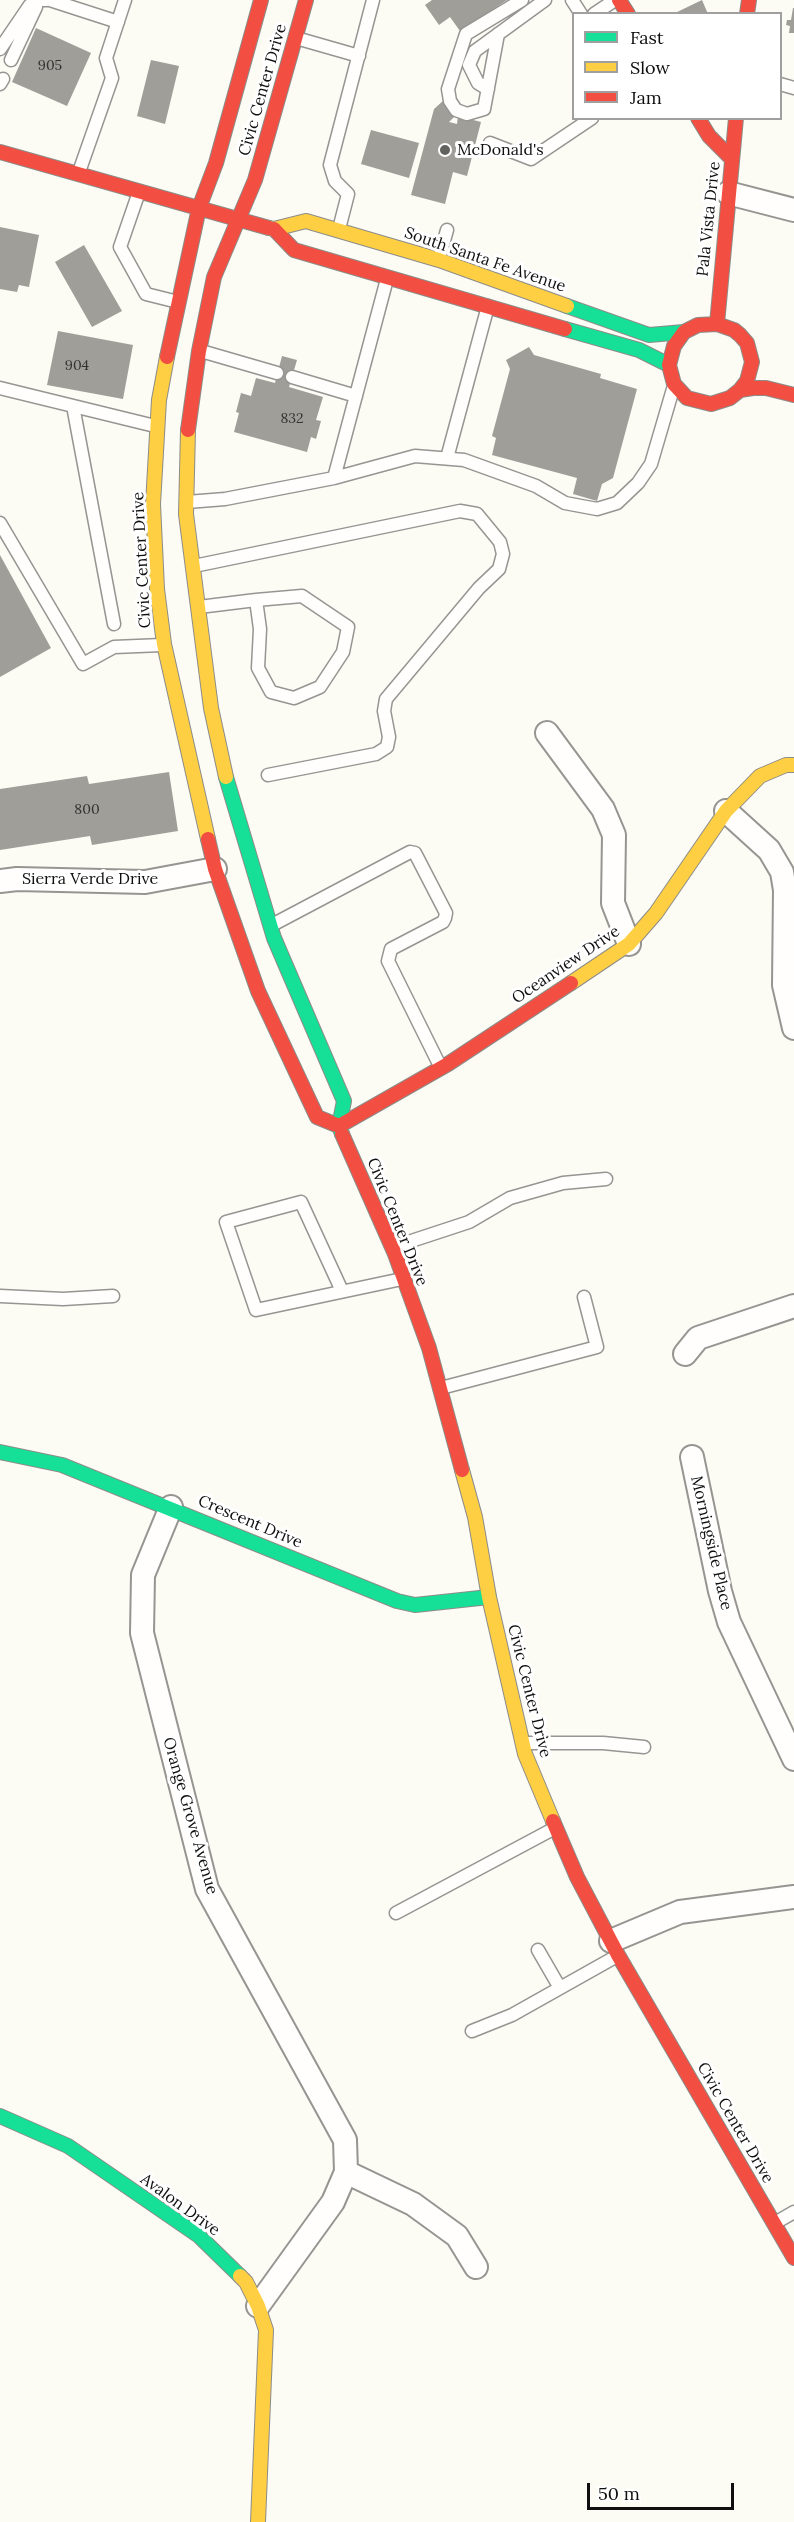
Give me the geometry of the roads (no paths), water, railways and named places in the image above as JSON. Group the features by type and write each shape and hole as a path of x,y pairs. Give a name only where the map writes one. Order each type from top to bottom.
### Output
{"main road":[{"name":"Civic Center Drive","path":"261,0 216,163 199,208 178,302 156,427 153,515 156,589 164,644 215,868 258,992 317,1117 339,1126"},
{"name":"Civic Center Drive","path":"306,0 255,180 214,277 188,433 186,502 193,566 211,708 226,778 272,932 344,1101 339,1126 392,1248 429,1348 475,1517 489,1597 523,1743 577,1877 615,1948 794,2258"},
{"path":"617,0 626,12"},
{"path":"699,120 709,136 732,159"},
{"name":"Pala Vista Drive","path":"717,324 736,120"},
{"name":"South Santa Fe Avenue","path":"0,152 274,229 306,221 339,230 439,260 649,335 684,332 698,325 717,324"},
{"name":"South Santa Fe Avenue","path":"274,229 294,250 639,350 669,366"},
{"path":"717,324 734,330 747,343 750,353 750,371 740,390"},
{"path":"684,332 674,346 669,366 674,384 687,398 703,404 721,402 740,390 766,388 794,394"},
{"path":"750,353 766,367"},
{"name":"Oceanview Drive","path":"339,1126 441,1068 629,944 657,913 726,811 760,776 786,765 794,765"},
{"path":"215,868 241,879 257,919 272,932"},
{"name":"Crescent Drive","path":"0,1452 62,1465 171,1507 397,1601 415,1605 489,1597"},
{"name":"Avalon Drive","path":"0,2116 68,2146 199,2236 246,2282 258,2306 266,2330 258,2522"}],"street":[{"path":"728,193 794,210"},
{"path":"547,733 603,808 614,835 613,903 629,944"},
{"path":"726,811 769,850 782,872 785,890 784,985 794,1028"},
{"name":"Sierra Verde Drive","path":"0,881 17,879 145,882 215,868"},
{"path":"685,1354 698,1338 794,1306"},
{"name":"Morningside Place","path":"692,1457 720,1591 729,1622 794,1759"},
{"name":"Orange Grove Avenue","path":"171,1507 143,1575 142,1633 207,1888 345,2140 346,2172"},
{"path":"615,1948 680,1912 794,1897"},
{"path":"258,2306 333,2202 346,2172 414,2204 457,2236 476,2267"}],"lane":[{"path":"11,60 39,0"},
{"path":"0,49 30,5 39,0 49,0 118,22"},
{"path":"78,174 112,78 106,58 125,0"},
{"path":"339,230 348,195 335,181 330,165 373,0"},
{"path":"498,34 484,109 467,114 456,110 450,101 448,89 465,34 522,0"},
{"path":"488,89 478,83 469,65 475,51 545,0"},
{"path":"597,12 617,0"},
{"path":"295,38 359,56"},
{"path":"490,143 531,159 589,120"},
{"path":"139,191 120,247 146,294 178,302"},
{"path":"439,260 447,230"},
{"path":"334,478 388,276"},
{"path":"447,458 488,305"},
{"path":"200,351 277,373"},
{"path":"292,377 356,396"},
{"path":"186,502 225,499 334,478 415,456 464,460 536,486 565,503 597,509 617,503 638,483 651,464 674,384"},
{"path":"0,388 156,427"},
{"path":"73,406 114,624"},
{"path":"193,566 460,511 477,514 500,542 503,554 499,569 479,588 386,699 384,711 389,737 387,747 376,754 268,775"},
{"path":"0,523 83,664 114,647 164,644"},
{"path":"198,607 256,600 302,596 348,627 343,652 320,687 294,698 271,692 258,668 260,629 256,600"},
{"path":"272,932 410,852 415,853 446,913 446,918 391,949 388,961 441,1068"},
{"path":"392,1248 469,1222 510,1198 563,1184 606,1179"},
{"path":"342,1291 302,1202 226,1222 256,1310 404,1278"},
{"path":"0,1296 63,1299 113,1296"},
{"path":"440,1388 597,1347 584,1297"},
{"path":"523,1743 603,1743 644,1747"},
{"path":"396,1912 556,1828"},
{"path":"472,2031 502,2020 560,1988 615,1948"},
{"path":"538,1950 560,1988"},
{"path":"774,2223 794,2212"}],"place":[{"name":"McDonald's","path":"445,150"}]}
